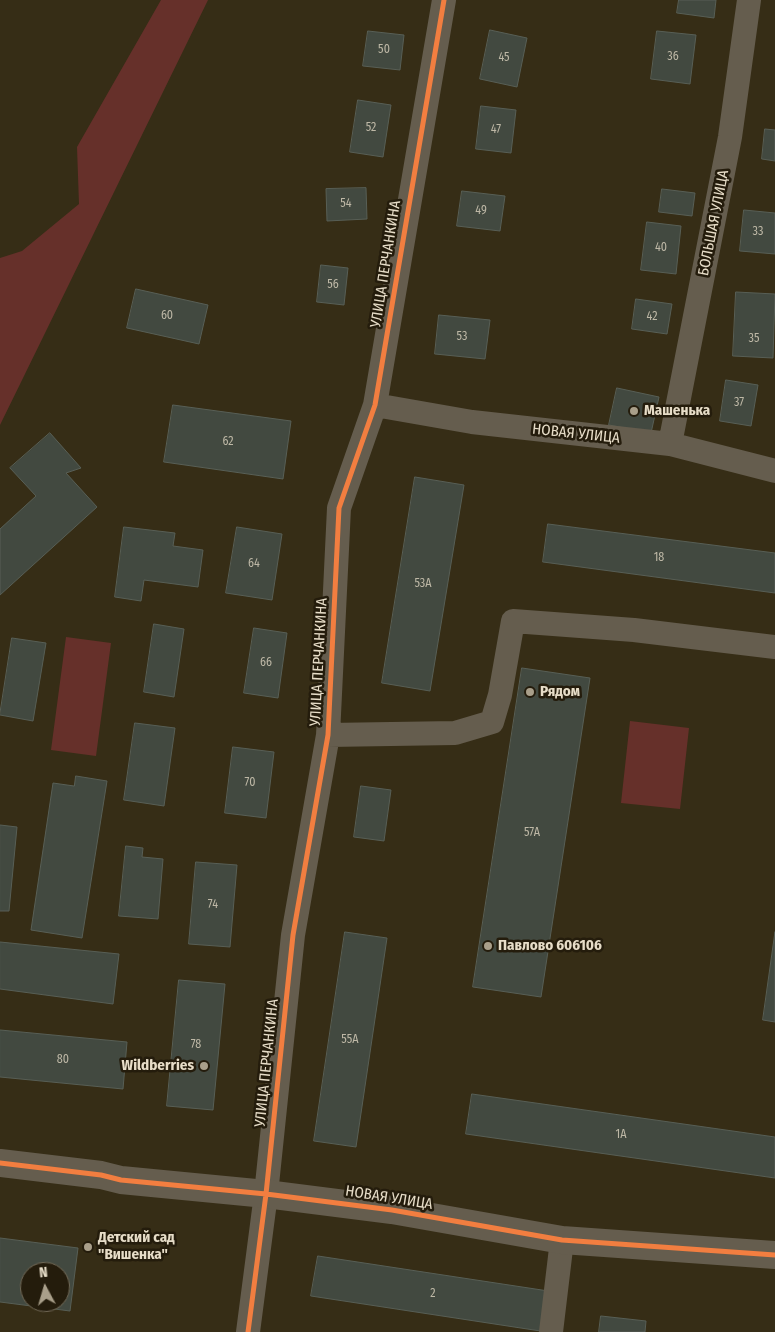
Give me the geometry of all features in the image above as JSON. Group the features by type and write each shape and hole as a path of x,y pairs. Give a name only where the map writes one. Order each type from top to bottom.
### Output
{"street":[{"name":"УЛИЦА ПЕРЧАНКИНА","path":"248,1332 266,1194 293,934 328,735 339,508 375,405 444,0"},
{"name":"БОЛЬШАЯ УЛИЦА","path":"670,444 730,137 750,0"},
{"name":"НОВАЯ УЛИЦА","path":"375,405 472,422 670,444 775,471"},
{"path":"328,735 455,733 492,722 500,696 513,621 634,630 775,647"},
{"name":"НОВАЯ УЛИЦА","path":"0,1162 101,1175 121,1180 266,1194 392,1210 562,1240 775,1255"},
{"path":"551,1332 562,1240"}],"shaded area":[{"path":"161,0 208,0 0,425 0,258 22,251 79,204 77,147"},
{"path":"66,637 111,643 96,756 51,750"},
{"path":"630,721 689,728 680,809 621,803"}],"building":[{"path":"679,0 716,0 714,18 677,13"},
{"path":"490,30 527,38 517,87 480,79"},
{"path":"368,31 404,35 400,70 363,66"},
{"path":"657,31 696,35 690,84 651,79"},
{"path":"358,100 391,105 383,157 350,152"},
{"path":"481,106 516,110 511,153 476,149"},
{"path":"765,129 775,130 775,161 762,159"},
{"path":"366,188 367,219 327,221 326,189"},
{"path":"662,189 695,193 692,216 659,212"},
{"path":"462,191 505,196 500,231 457,226"},
{"path":"744,210 775,213 775,254 740,251"},
{"path":"647,222 681,226 676,274 641,270"},
{"path":"321,265 348,268 344,305 317,302"},
{"path":"136,289 208,305 199,344 127,328"},
{"path":"736,292 775,294 773,358 733,356"},
{"path":"636,299 672,304 667,334 632,329"},
{"path":"439,315 490,320 485,359 435,354"},
{"path":"726,380 758,385 751,426 720,421"},
{"name":"Машенька","path":"617,388 659,397 651,433 609,425"},
{"path":"173,405 291,421 283,479 164,462"},
{"path":"50,433 81,468 66,473 97,507 0,595 0,529 36,496 10,468"},
{"path":"415,477 464,485 430,691 382,683"},
{"path":"548,524 775,553 775,593 543,562"},
{"path":"124,527 175,533 173,546 203,550 198,587 144,580 141,601 115,597"},
{"path":"237,527 282,534 272,600 226,593"},
{"path":"154,624 184,629 174,697 144,692"},
{"path":"254,628 287,633 278,698 244,693"},
{"path":"12,638 46,643 33,721 0,715"},
{"path":"522,668 590,678 541,997 473,987"},
{"path":"135,723 175,728 164,806 124,800"},
{"path":"233,747 274,752 266,818 225,813"},
{"path":"76,776 107,781 82,938 31,930 53,783 74,786"},
{"path":"361,786 391,790 384,841 354,837"},
{"path":"0,825 17,827 9,911 0,911"},
{"path":"126,846 143,848 142,857 163,859 158,919 119,916"},
{"path":"196,862 237,865 230,947 189,944"},
{"path":"345,932 387,938 356,1147 314,1141"},
{"path":"775,932 775,1022 763,1020"},
{"path":"0,942 119,954 113,1004 0,989"},
{"path":"179,980 225,984 213,1110 167,1106"},
{"path":"0,1030 127,1042 123,1089 0,1077"},
{"path":"472,1094 775,1137 775,1178 466,1134"},
{"path":"0,1238 78,1248 70,1311 70,1262 20,1262 20,1305 0,1302"},
{"path":"318,1256 555,1292 547,1332 311,1296"},
{"path":"601,1316 646,1321 645,1332 599,1332"}],"cycle path":[{"path":"248,1332 266,1194 293,935 328,735 339,508 375,405 444,0"},
{"path":"0,1163 101,1175 121,1180 266,1194 392,1210 562,1240 775,1255"}],"place":[{"name":"Машенька","path":"634,411"},
{"name":"Рядом","path":"530,692"},
{"name":"Павлово 606106","path":"488,946"},
{"name":"Wildberries","path":"204,1066"},
{"name":"Детский сад \"Вишенка\"","path":"88,1247"}]}
